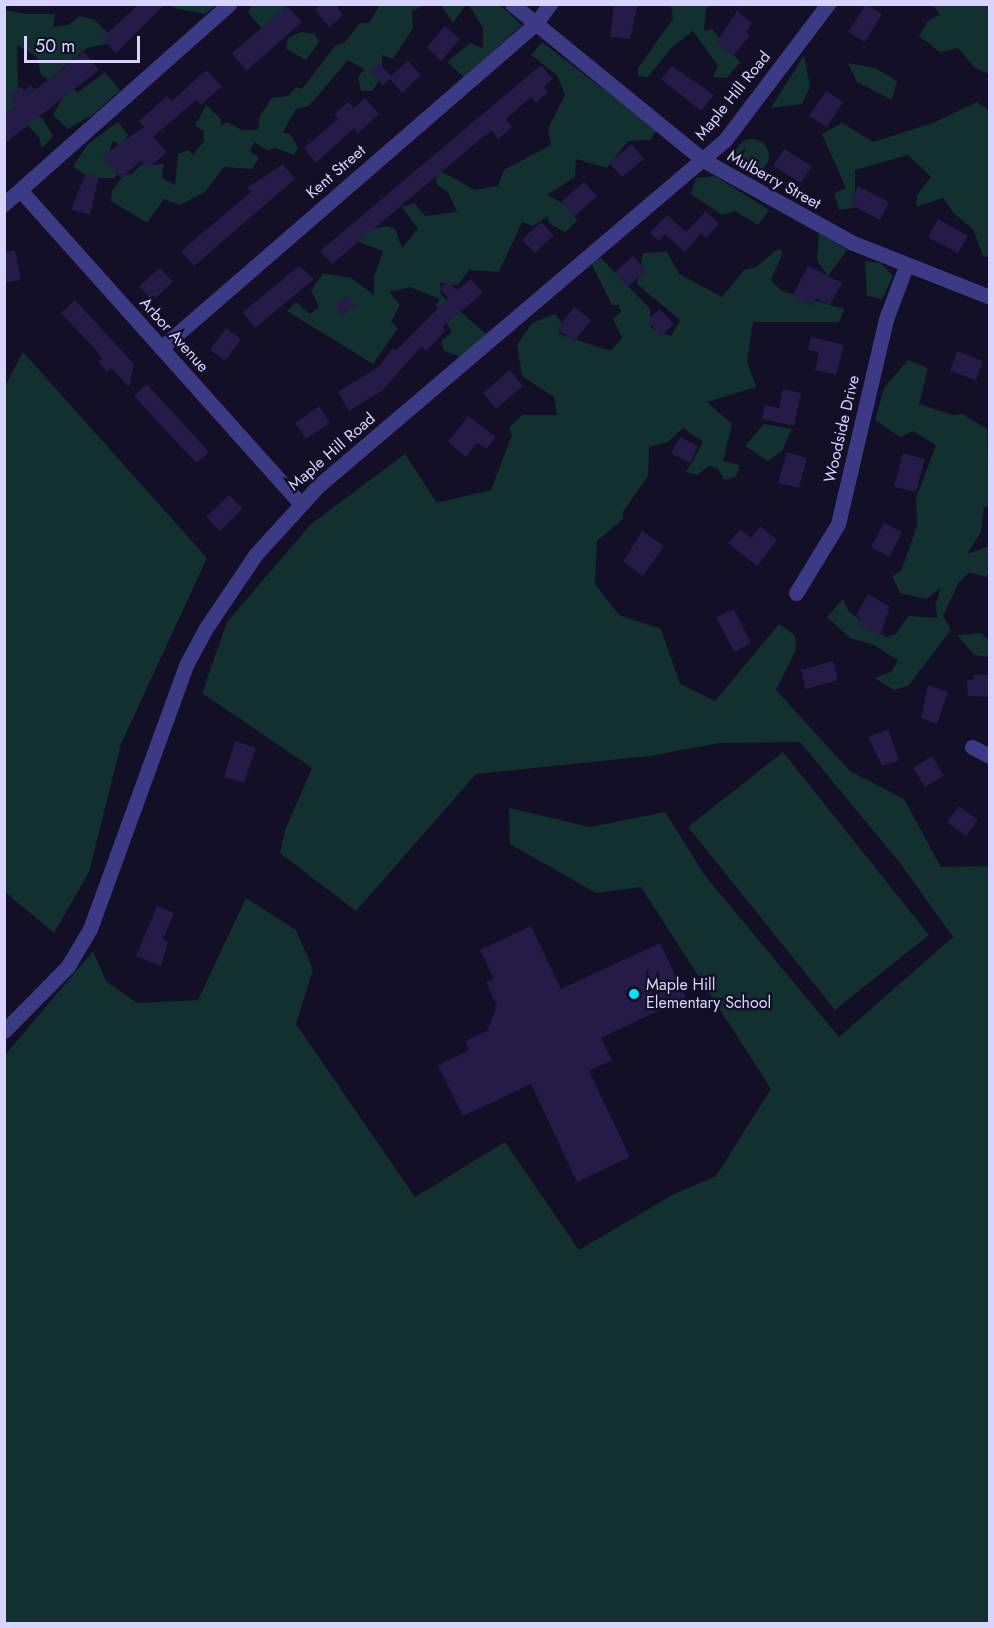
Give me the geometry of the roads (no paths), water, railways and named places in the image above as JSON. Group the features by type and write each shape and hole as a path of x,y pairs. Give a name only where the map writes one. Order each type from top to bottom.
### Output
{"street":[{"path":"4,204 229,4"},
{"name":"Mulberry Street","path":"512,4 703,160 852,243 990,297"},
{"name":"Kent Street","path":"161,348 535,24 550,4"},
{"name":"Maple Hill Road","path":"4,1031 68,966 84,938 107,891 167,710 186,665 206,628 256,554 300,503 605,240 725,141 828,4"},
{"name":"Arbor Avenue","path":"21,191 300,503"},
{"name":"Woodside Drive","path":"796,593 838,524 886,319 906,266"},
{"path":"972,747 990,756"}],"place":[{"name":"Maple Hill Elementary School","path":"634,994"}]}
